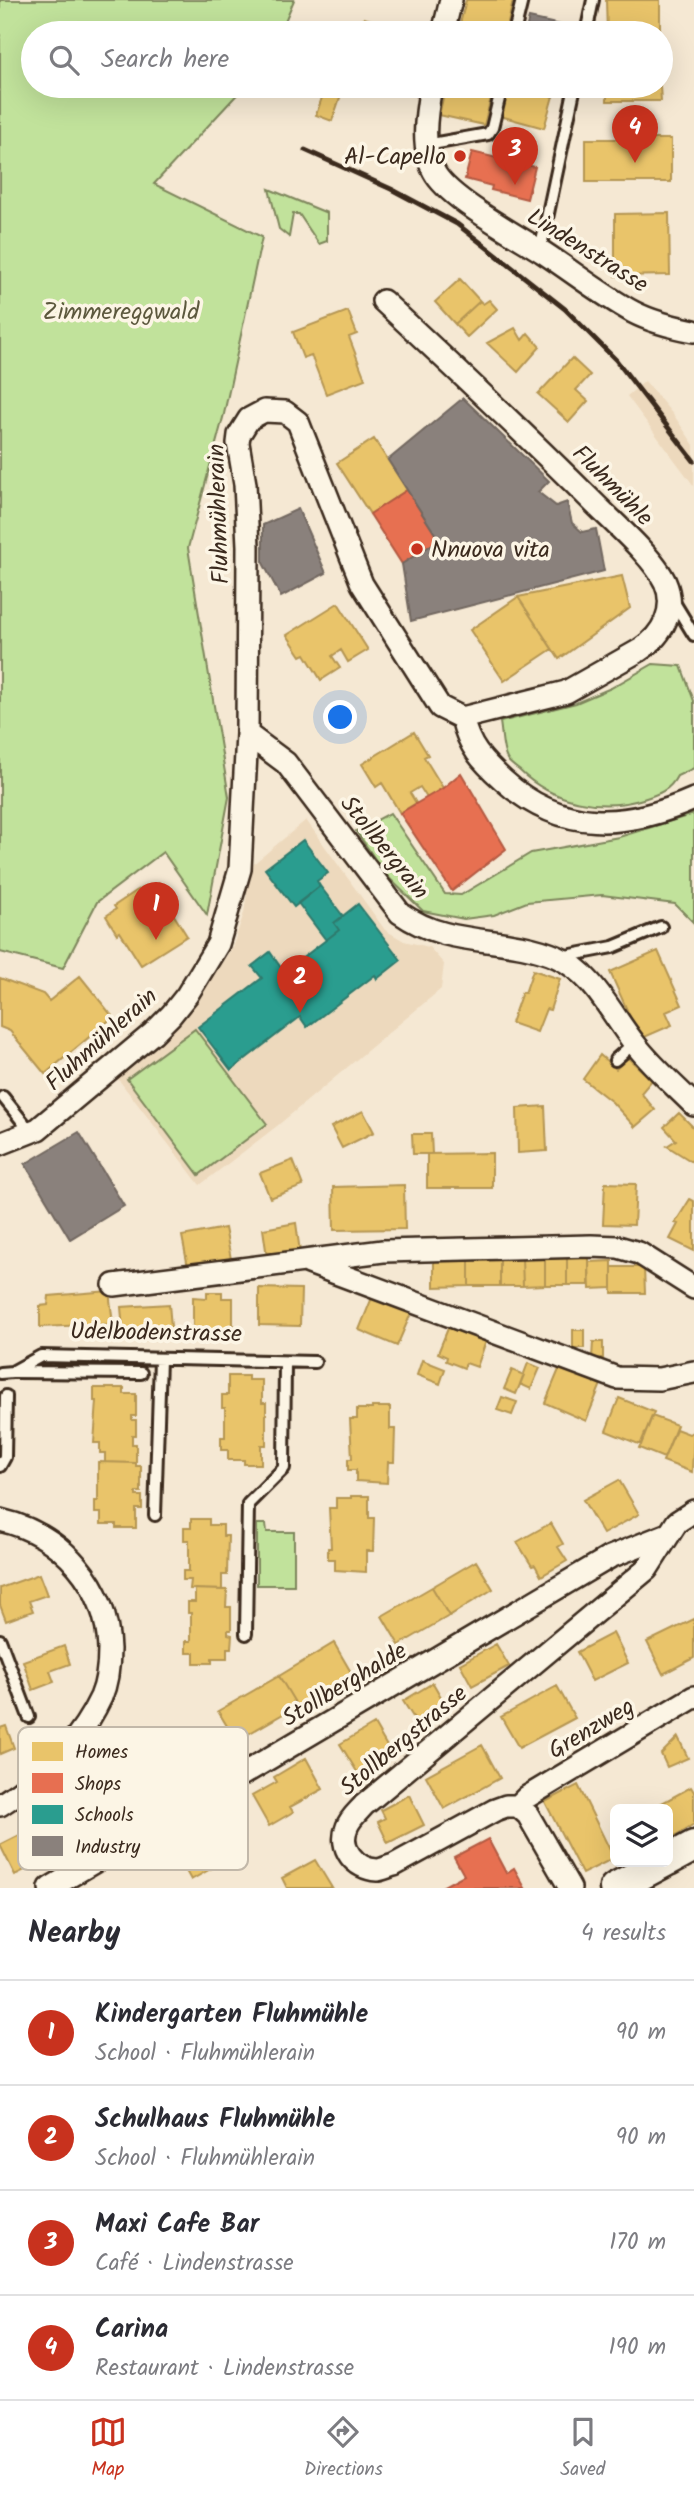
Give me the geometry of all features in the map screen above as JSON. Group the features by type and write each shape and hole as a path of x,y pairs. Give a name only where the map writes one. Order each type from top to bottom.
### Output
{"main road":[{"path":"673,1857 694,1846"},
{"path":"615,1888 655,1867"}],"street":[{"path":"446,21 451,0"},
{"name":"Lindenstrasse","path":"430,98 426,145 436,175 449,189 634,312 671,327 694,331"},
{"name":"Fluhmühle","path":"383,301 547,456 631,540 660,573 669,594"},
{"name":"Fluhmühlerain","path":"0,1144 38,1129 171,1015 187,995 218,944 240,869 247,734 248,546 245,484 238,443 239,435 249,419 264,411 273,411 285,412 298,422 362,584 440,707 462,718"},
{"path":"669,594 668,616 664,627 658,636 640,650 566,692 462,718 477,755 512,789 537,805 572,819 637,818 694,799"},
{"name":"Stollbergrain","path":"247,734 286,763 400,913 418,926 440,934 530,949 559,958 597,989 634,1043 694,1105"},
{"path":"114,1286 383,1251 591,1246 618,1247 639,1253 694,1288"},
{"path":"304,1261 617,1378 659,1379 694,1372"},
{"name":"Stollbergstrasse","path":"518,1806 506,1806 394,1865 377,1870 356,1863 348,1854 344,1843 345,1830 350,1819 364,1805 648,1569 677,1522 694,1511"},
{"path":"0,1520 23,1525 43,1536 66,1554 95,1590 105,1619 109,1663 102,1694 83,1727"},
{"name":"Stollberghalde","path":"248,1771 610,1557 668,1534"},
{"name":"Grenzweg","path":"518,1806 524,1799 694,1697"},
{"path":"0,1805 18,1794"},
{"path":"518,1806 528,1815 570,1888"},
{"name":"Stollberghalde","path":"50,1888 80,1870"}],"lane":[{"path":"517,21 522,0"},
{"path":"589,21 593,0"},
{"path":"426,145 488,134 499,98"},
{"path":"531,246 572,98"},
{"path":"669,594 694,635"},
{"path":"559,958 613,947 661,927"},
{"path":"615,1060 634,1043"},
{"path":"3,1097 29,1133"},
{"name":"Udelbodenstrasse","path":"6,1372 41,1356 315,1362"},
{"path":"155,1515 160,1359"},
{"path":"246,1634 248,1504 284,1468 285,1362"},
{"path":"6,1372 141,1373"},
{"path":"0,1466 5,1457 6,1396"},
{"path":"0,1640 29,1717"}],"shaded area":[{"path":"645,381 694,445 694,486 627,396"},
{"path":"306,820 385,930 404,941 429,947 444,964 441,989 277,1126 200,1185 115,1075 177,1026 197,1000 232,948 244,913 251,866"}],"green space":[{"name":"Zimmereggwald","path":"0,0 294,0 285,21 21,21 21,98 234,98 154,184 262,237 224,414 188,548 229,797 207,915 163,852 97,902 63,968 0,952"},
{"path":"269,189 327,213 327,241 319,244 299,214 293,214 289,237 279,229"},
{"path":"653,664 681,666 694,701 694,768 677,776 663,791 627,803 594,804 577,801 546,790 508,760 500,722 576,703 611,688"},
{"path":"390,813 445,894 461,895 531,853 619,837 694,814 694,923 675,904 602,895 527,902 494,915 464,919 423,911 386,875 356,831"},
{"path":"195,1029 267,1124 199,1175 127,1079"},
{"path":"257,1524 266,1524 267,1532 294,1532 294,1585 257,1585"}],"building: Homes":[{"path":"466,0 513,0 509,21 461,21"},
{"path":"606,0 660,0 660,21 607,21"},
{"path":"322,98 340,98 332,121 316,115"},
{"path":"443,98 491,98 484,125 439,115"},
{"path":"505,98 552,98 544,128 500,116"},
{"path":"607,98 661,98 661,101 607,101"},
{"path":"586,139 671,139 671,182 586,182"},
{"path":"669,213 670,275 615,276 615,214"},
{"path":"460,279 480,301 455,324 435,302"},
{"path":"489,300 497,309 467,337 455,324 480,301 483,304"},
{"path":"348,311 357,334 349,337 365,379 326,394 311,355 303,358 293,332"},
{"path":"515,328 522,340 528,333 540,347 518,372 487,343"},
{"path":"572,358 590,375 576,390 588,401 569,422 538,394"},
{"path":"374,439 407,490 370,514 337,463"},
{"path":"622,576 630,608 559,659 518,597"},
{"path":"518,597 552,649 504,681 470,630"},
{"path":"338,603 368,650 348,662 341,650 332,656 340,668 321,680 305,654 301,656 287,635"},
{"path":"414,732 428,755 424,757 443,788 427,798 420,787 410,793 416,803 400,813 382,783 376,787 362,764"},
{"path":"159,883 171,902 167,904 187,936 141,965 106,916 116,909 114,906 136,891 146,886 149,889"},
{"path":"658,951 682,1005 666,1012 672,1025 640,1039 610,972"},
{"path":"533,970 560,979 550,1010 546,1009 537,1032 511,1023"},
{"path":"80,976 113,1017 45,1074 10,1031 0,1027 0,978 43,994 49,1001"},
{"path":"600,1055 616,1069 628,1058 652,1080 641,1093 655,1110 635,1127 612,1102 583,1079"},
{"path":"545,1106 547,1151 518,1153 517,1108"},
{"path":"363,1111 374,1132 342,1148 331,1127"},
{"path":"679,1113 694,1128 694,1163 667,1146 676,1140 664,1127"},
{"path":"412,1134 431,1134 432,1154 413,1154"},
{"path":"492,1153 492,1188 427,1188 427,1154"},
{"path":"293,1160 303,1186 270,1198 260,1173"},
{"path":"605,1183 636,1184 634,1225 603,1224"},
{"path":"404,1185 405,1229 334,1230 333,1187"},
{"path":"690,1199 694,1201 694,1251 670,1239 678,1224 675,1223"},
{"path":"296,1223 300,1252 267,1257 263,1229"},
{"path":"225,1228 231,1259 188,1267 182,1236"},
{"path":"567,1257 589,1257 589,1285 567,1285"},
{"path":"567,1257 567,1285 545,1285 545,1258"},
{"path":"522,1258 545,1258 545,1285 523,1286"},
{"path":"522,1258 523,1286 500,1286 500,1259"},
{"path":"469,1259 500,1259 500,1286 469,1286"},
{"path":"469,1259 469,1286 434,1287 434,1260"},
{"path":"612,1261 612,1288 590,1289 589,1262"},
{"path":"612,1267 644,1267 645,1293 612,1293"},
{"path":"259,1288 301,1289 300,1326 259,1325"},
{"path":"109,1291 113,1324 40,1327 40,1306 48,1305 49,1296"},
{"path":"207,1292 222,1292 222,1298 233,1298 233,1336 193,1336 193,1297 207,1298"},
{"path":"373,1295 412,1311 397,1346 359,1330"},
{"path":"169,1304 172,1338 124,1341 121,1307"},
{"path":"449,1326 478,1332 476,1337 486,1341 477,1367 466,1363 464,1368 446,1361 447,1357 438,1353"},
{"path":"573,1330 584,1330 584,1348 573,1348"},
{"path":"593,1342 603,1342 603,1358 592,1358"},
{"path":"422,1360 445,1369 440,1384 417,1375"},
{"path":"528,1363 540,1368 531,1389 520,1384"},
{"path":"560,1367 601,1384 586,1421 545,1403"},
{"path":"512,1370 524,1375 516,1394 504,1389"},
{"path":"228,1376 248,1376 248,1380 262,1380 262,1403 266,1403 266,1445 261,1445 261,1464 228,1460 228,1450 221,1450 221,1437 225,1437 222,1395 228,1395"},
{"path":"94,1388 124,1388 124,1394 136,1394 136,1416 132,1416 132,1420 136,1420 136,1435 132,1435 132,1444 136,1444 136,1463 105,1462 105,1453 100,1453 100,1443 94,1443 97,1401 94,1401"},
{"path":"502,1397 517,1402 512,1415 497,1410"},
{"path":"619,1398 654,1412 641,1445 606,1431"},
{"path":"390,1407 390,1429 395,1429 394,1462 388,1462 387,1483 356,1481 356,1470 348,1470 348,1459 352,1459 350,1419 357,1419 357,1409"},
{"path":"652,1416 677,1425 664,1458 639,1448"},
{"path":"676,1429 689,1434 694,1431 692,1472 663,1461"},
{"path":"98,1462 136,1463 136,1466 141,1466 141,1492 136,1492 136,1496 142,1496 142,1509 136,1509 136,1528 116,1528 116,1524 101,1524 101,1513 95,1513 95,1501 98,1501"},
{"path":"619,1480 639,1514 603,1534 583,1500"},
{"path":"369,1496 369,1518 374,1518 373,1551 366,1551 366,1572 335,1570 335,1559 328,1559 328,1548 331,1548 329,1508 336,1508 336,1498"},
{"path":"191,1519 209,1519 209,1525 223,1525 223,1536 228,1536 227,1575 222,1575 222,1590 190,1589 191,1580 183,1580 183,1571 189,1571 189,1540 184,1540 184,1528 191,1528"},
{"path":"551,1523 563,1544 558,1547 567,1561 541,1576 517,1542"},
{"path":"476,1561 493,1589 449,1616 432,1587"},
{"path":"39,1574 47,1595 29,1601 33,1611 6,1621 0,1605 0,1588"},
{"path":"432,1587 449,1616 399,1645 382,1616"},
{"path":"195,1589 227,1590 226,1607 231,1607 231,1630 228,1630 228,1634 232,1635 231,1648 227,1648 227,1658 212,1658 212,1663 194,1663 194,1653 186,1653 186,1641 191,1641 191,1613 188,1613 188,1602 195,1602"},
{"path":"694,1619 694,1658 663,1674 647,1642"},
{"path":"613,1633 628,1663 592,1681 577,1652"},
{"path":"334,1643 352,1674 297,1706 279,1676"},
{"path":"496,1644 509,1666 472,1686 460,1664"},
{"path":"64,1646 70,1664 50,1671 54,1682 33,1690 23,1661"},
{"path":"279,1676 297,1706 248,1734 248,1727 228,1727 218,1711"},
{"path":"433,1683 449,1711 420,1728 403,1701"},
{"path":"557,1686 575,1718 519,1748 501,1717"},
{"path":"374,1724 392,1755 359,1775 340,1744"},
{"path":"6,1726 14,1748 0,1754 0,1728"},
{"path":"678,1737 688,1758 667,1767 661,1754"},
{"path":"482,1745 500,1778 444,1809 426,1776"},
{"path":"306,1758 323,1789 290,1807 293,1812 269,1826 252,1796 277,1782 274,1777"},
{"path":"578,1785 610,1850 610,1860 582,1874 545,1802"},
{"path":"691,1787 694,1792 694,1824 673,1837 673,1804 660,1804"},
{"path":"409,1795 424,1825 388,1843 378,1822 385,1818 381,1810"},
{"path":"18,1836 18,1870 25,1870 15,1875 0,1845"},
{"path":"315,1860 332,1888 287,1888 282,1878"},
{"path":"185,1870 209,1870 191,1880"}],"building: Shops":[{"path":"472,152 535,167 527,199 491,190 492,186 465,179"},
{"path":"407,490 439,540 402,564 370,514"},
{"path":"461,773 506,849 452,891 400,813 443,788"},
{"path":"488,1839 506,1873 514,1868 525,1888 440,1888 464,1875 454,1857"}],"building: Schools":[{"path":"303,840 328,873 317,881 320,886 294,907 265,869"},
{"path":"320,886 343,916 334,923 339,930 326,940 298,903"},
{"path":"358,904 401,960 377,979 375,975 307,1027 300,1017 231,1070 198,1027 262,978 252,966 270,952 284,972 339,930 334,923"}],"building: Industry":[{"path":"463,398 549,481 538,492 556,506 567,502 572,523 582,532 596,529 604,571 411,621 402,564 439,540 388,460"},
{"path":"298,509 326,573 281,597 263,563 263,525"},
{"path":"79,1132 124,1206 70,1239 25,1164"}],"railway":[{"path":"305,150 391,189 457,224 565,309 616,360 694,461"}],"place":[{"name":"Al-Capello","path":"460,156"},
{"name":"Carina","path":"635,163"},
{"name":"Maxi Cafe Bar","path":"515,185"},
{"name":"Nnuova vita","path":"417,549"},
{"name":"Kindergarten Fluhmühle","path":"156,940"},
{"name":"Schulhaus Fluhmühle","path":"300,1013"}]}
